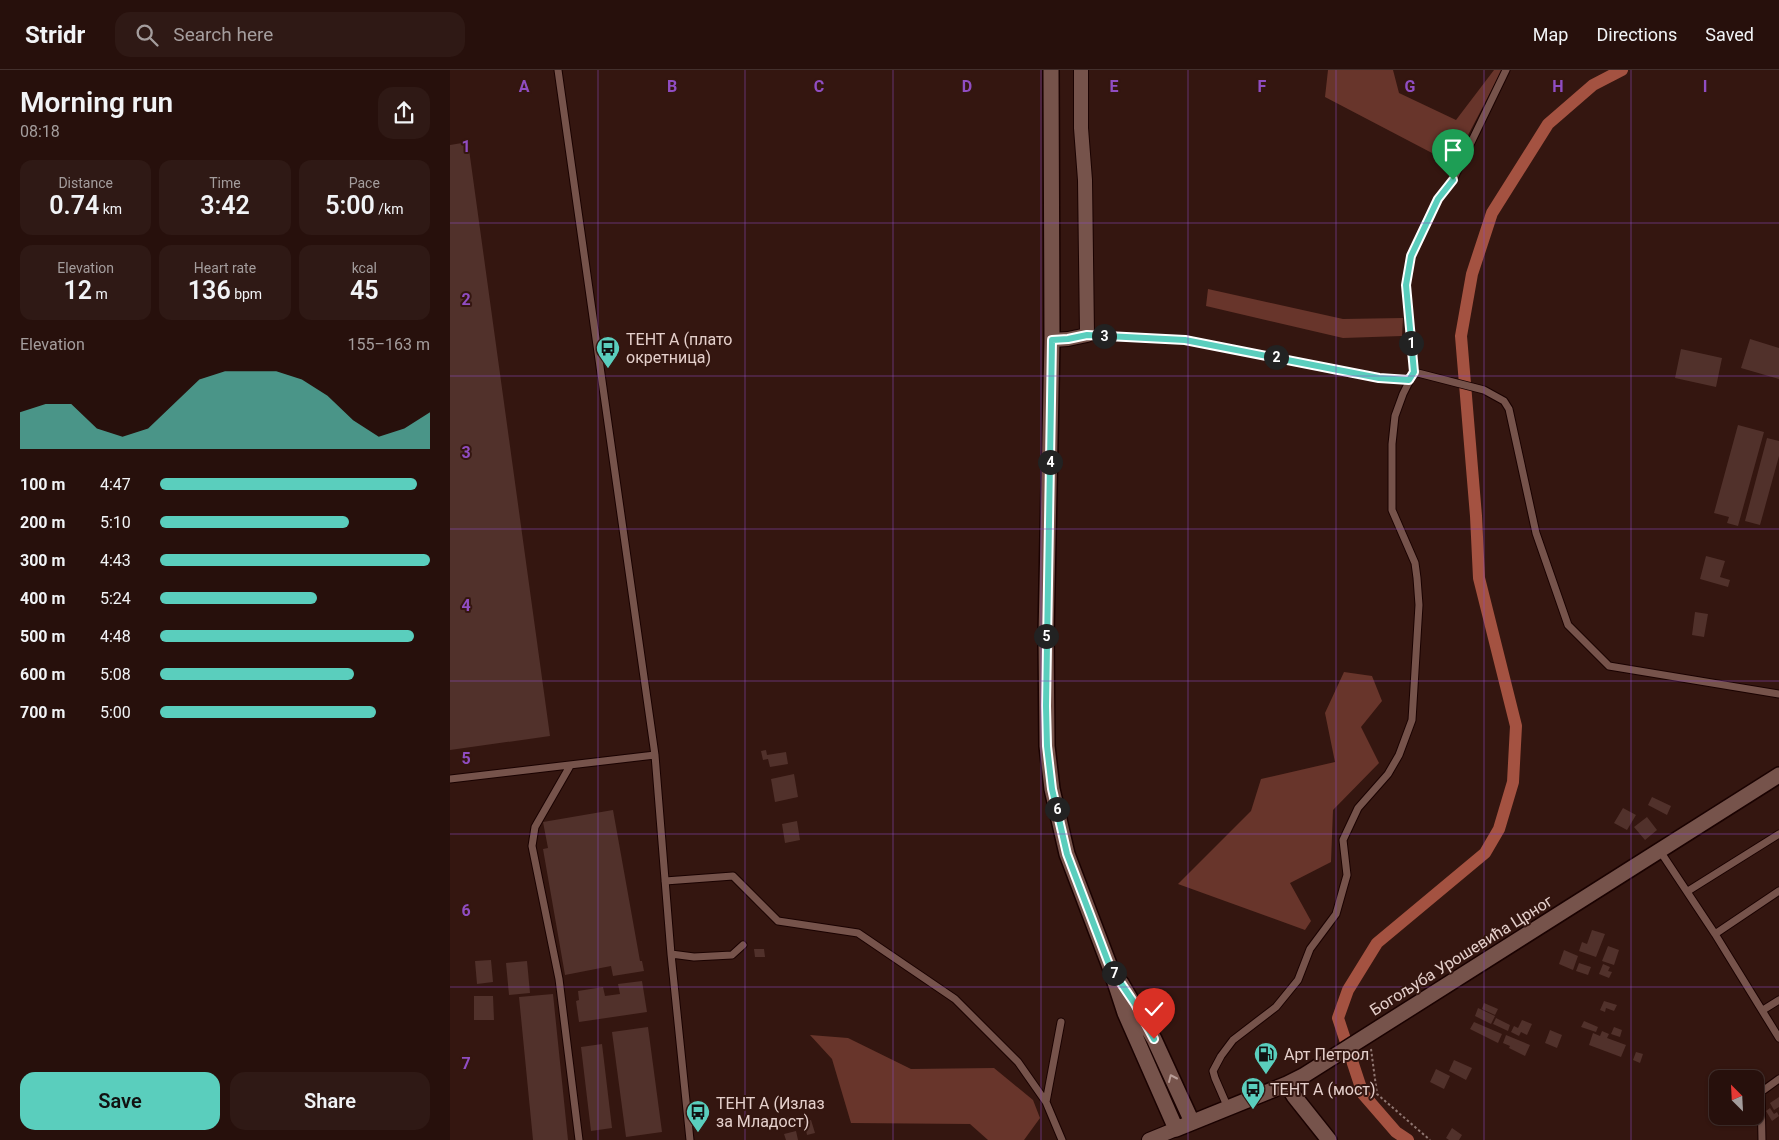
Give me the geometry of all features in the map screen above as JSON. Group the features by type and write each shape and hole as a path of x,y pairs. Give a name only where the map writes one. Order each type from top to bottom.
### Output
{"main road":[{"path":"1051,70 1052,340 1046,626 1047,746 1052,789 1067,854 1082,896 1110,967 1125,1012 1176,1129"},
{"name":"Богољуба Урошевића Црног","path":"1176,1129 1287,1084 1362,1039 1779,775"},
{"path":"1110,967 1135,1004 1154,1039 1192,1122"},
{"path":"1287,1084 1294,1096 1329,1140"}],"street":[{"path":"1052,340 1087,335 1085,180 1081,128 1081,70"},
{"name":"Богољуба Урошевића Црног","path":"1149,1140 1176,1129"}],"lane":[{"path":"558,70 655,755 671,954 690,1140"},
{"path":"1228,1108 1215,1078 1214,1070 1221,1056 1233,1040 1276,1007 1298,980 1310,949 1336,914 1347,875 1343,840 1358,808 1388,774 1399,755 1412,720 1419,604 1417,578 1415,563 1392,510 1392,444 1395,416 1414,372 1406,285 1411,256 1438,199 1453,180 1506,70"},
{"path":"1414,372 1484,390 1504,401 1509,409 1536,533 1568,625 1609,666 1779,694"},
{"path":"450,780 655,755"},
{"path":"570,766 535,827 532,846 559,979 579,1140"},
{"path":"1688,891 1779,834"},
{"path":"1659,850 1716,934 1779,1038"},
{"path":"665,881 733,876 778,921 858,933 955,999 1018,1062 1046,1102 1062,1140"},
{"path":"1716,934 1779,891"},
{"path":"671,954 694,957 732,955 744,945"},
{"path":"1762,1010 1779,1000"},
{"path":"1046,1102 1061,1022"},
{"path":"1762,1140 1761,1092 1779,1079"}],"path":[{"path":"1087,335 1185,340 1379,378 1409,380"},
{"path":"1362,1039 1374,1061 1377,1094 1430,1140"}],"shaded area":[{"path":"1328,70 1393,70 1399,93 1456,120 1494,70 1502,70 1453,164 1325,97"},
{"path":"1208,289 1343,319 1403,318 1402,336 1343,338 1206,306"},
{"path":"1344,672 1372,676 1382,701 1361,727 1379,763 1333,810 1331,862 1290,883 1311,921 1305,930 1178,884 1251,811 1261,779 1335,762 1325,713"},
{"path":"810,1035 848,1038 911,1069 994,1068 1033,1100 1040,1118 1024,1140 988,1140 970,1124 851,1123 832,1059"}],"building":[{"path":"468,142 550,736 450,750 450,145"},
{"path":"1750,339 1779,348 1779,379 1741,368"},
{"path":"1681,349 1722,358 1716,387 1675,378"},
{"path":"1738,425 1764,432 1738,526 1727,523 1729,517 1714,513"},
{"path":"1767,438 1779,441 1779,456 1760,525 1745,521"},
{"path":"1706,556 1725,561 1720,577 1730,580 1728,587 1700,579"},
{"path":"1695,612 1708,614 1704,637 1692,635"},
{"path":"766,750 767,755 786,752 788,764 770,767 768,759 763,760 761,751"},
{"path":"794,774 798,797 775,802 771,779"},
{"path":"1652,797 1671,806 1667,815 1648,805"},
{"path":"1623,808 1636,815 1627,830 1614,823"},
{"path":"613,810 640,961 642,961 644,971 613,976 611,966 565,975 543,849 548,848 543,822"},
{"path":"1647,817 1657,830 1645,840 1634,827"},
{"path":"797,821 800,840 785,843 782,824"},
{"path":"1592,930 1605,934 1596,957 1579,951 1582,942 1587,944"},
{"path":"1608,946 1619,950 1614,965 1602,961"},
{"path":"754,949 764,949 765,957 755,957"},
{"path":"1564,950 1578,956 1573,970 1559,964"},
{"path":"491,960 493,982 477,984 475,961"},
{"path":"527,961 530,993 509,995 506,963"},
{"path":"1579,963 1591,967 1588,975 1576,971"},
{"path":"1603,964 1610,967 1608,971 1612,972 1609,978 1599,974"},
{"path":"642,981 647,1012 579,1022 576,1001 579,1000 578,991 603,987 605,996 620,994 618,984"},
{"path":"553,994 568,1140 533,1140 519,997"},
{"path":"474,996 493,996 494,1020 474,1020"},
{"path":"1604,1001 1617,1005 1614,1011 1606,1008 1605,1012 1600,1010"},
{"path":"1484,1003 1498,1009 1495,1015 1482,1009"},
{"path":"1478,1008 1495,1016 1491,1024 1475,1016"},
{"path":"1496,1018 1510,1025 1508,1031 1493,1024"},
{"path":"1522,1020 1532,1024 1527,1035 1521,1032 1519,1036 1511,1032 1514,1026 1518,1028"},
{"path":"1584,1021 1598,1027 1596,1032 1581,1027"},
{"path":"1474,1022 1502,1034 1498,1043 1470,1029"},
{"path":"648,1027 662,1132 626,1137 612,1032"},
{"path":"1614,1027 1622,1030 1620,1037 1611,1034"},
{"path":"1550,1030 1562,1035 1557,1048 1545,1043"},
{"path":"1602,1031 1609,1034 1607,1038 1626,1045 1621,1057 1589,1045 1593,1033 1600,1036"},
{"path":"1506,1035 1530,1045 1525,1056 1503,1043"},
{"path":"602,1044 612,1128 591,1131 581,1047"},
{"path":"1636,1052 1643,1054 1640,1063 1633,1060"},
{"path":"1454,1060 1472,1068 1466,1080 1449,1071"},
{"path":"1436,1069 1450,1076 1444,1089 1430,1082"},
{"path":"1779,1097 1779,1107 1774,1110 1770,1103"},
{"path":"1770,1108 1774,1114 1777,1112 1779,1116 1772,1121 1766,1111"},
{"path":"790,1117 791,1126 784,1127 783,1119"},
{"path":"811,1120 815,1133 807,1135 804,1121"},
{"path":"1452,1128 1462,1135 1459,1140 1449,1140 1446,1138"},
{"path":"796,1131 798,1140 786,1140 784,1134"}],"waterway":[{"path":"1408,1140 1396,1132 1363,1094 1338,1018 1348,990 1377,943 1485,853 1499,829 1513,782 1516,726 1479,578 1476,516 1461,336 1472,274 1492,213 1548,124 1593,85 1622,70"}],"place":[{"name":"ТЕНТ А (плато окретница)","path":"608,369"},
{"name":"Арт Петрол","path":"1266,1075"},
{"name":"ТЕНТ А (мост)","path":"1253,1110"},
{"name":"ТЕНТ А (Излаз за Младост)","path":"698,1133"}],"route":[{"path":"1154,1039 1135,1004 1110,967 1067,854 1052,789 1047,746 1046,636 1052,340 1077,338 1087,335 1185,340 1379,378 1409,380 1414,372 1406,285 1411,256 1438,199 1453,180"}]}
